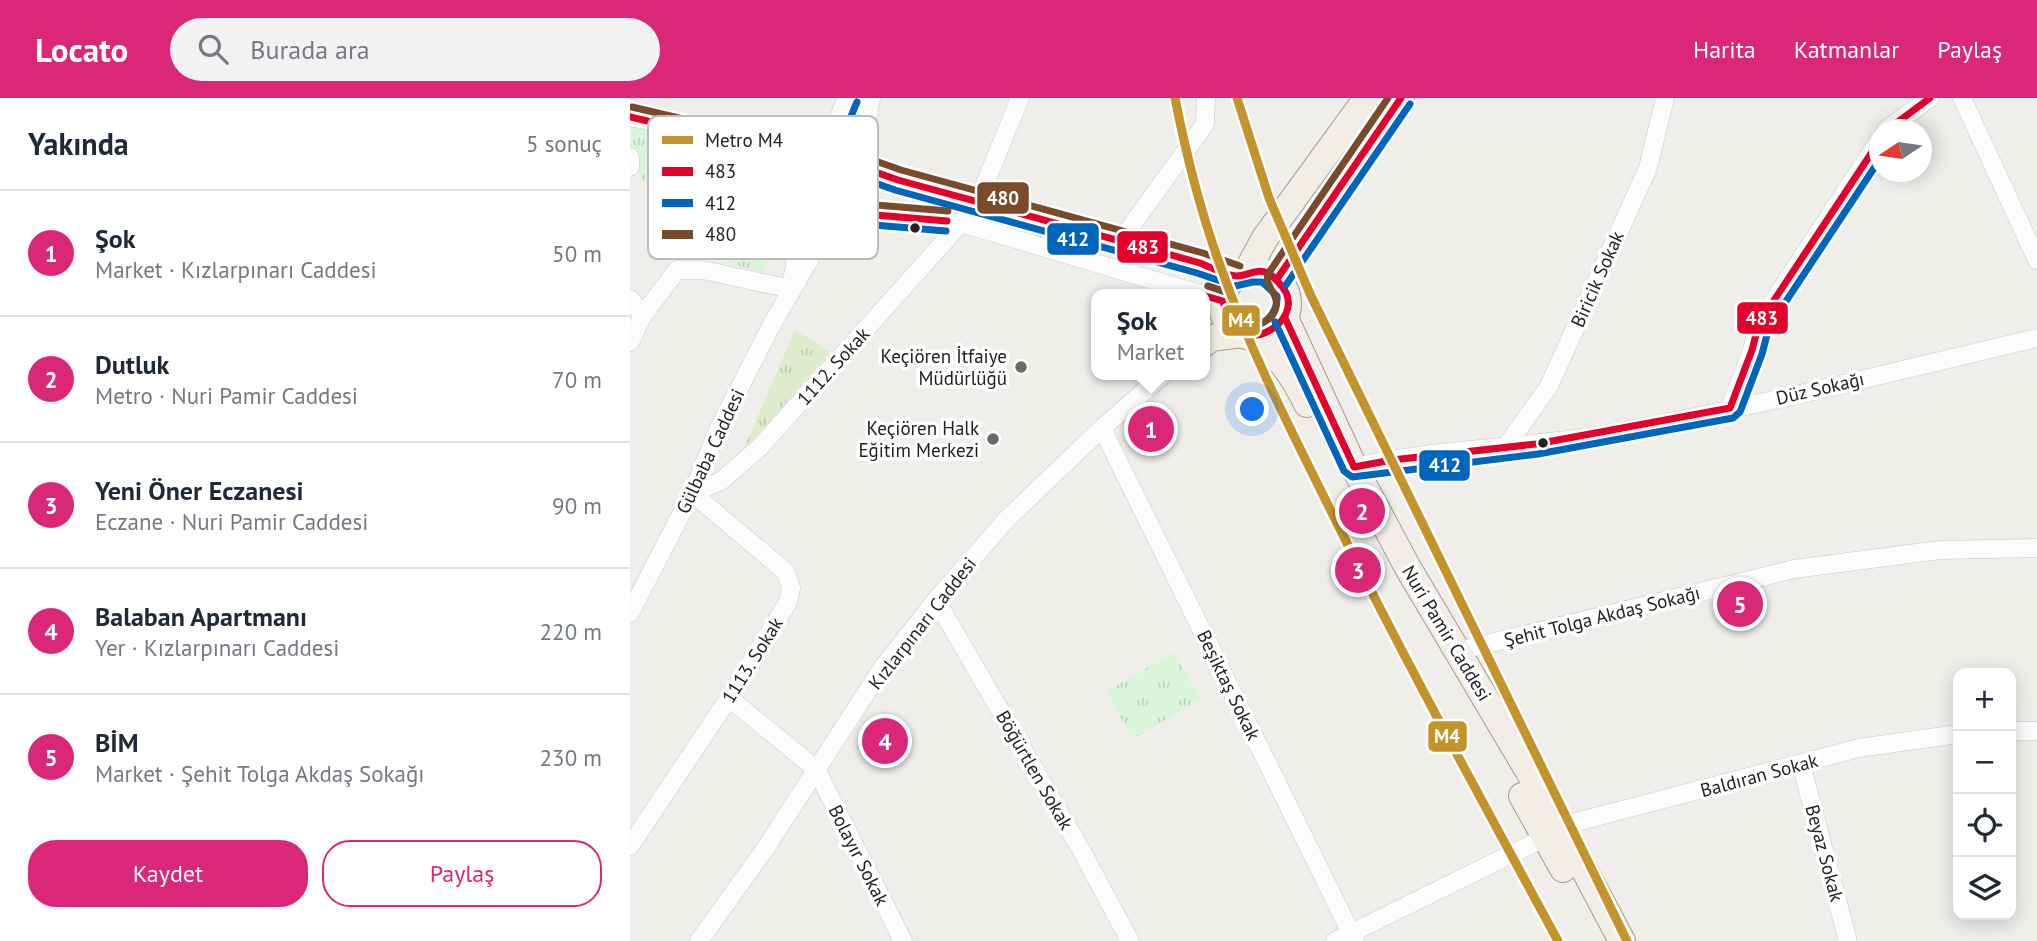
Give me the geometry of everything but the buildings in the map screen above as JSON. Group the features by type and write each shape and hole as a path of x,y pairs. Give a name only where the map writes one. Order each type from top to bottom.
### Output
{"main road":[{"path":"1247,335 1233,329 1213,299 1242,274 1367,98"},
{"path":"1277,279 1401,98"},
{"path":"1210,339 1269,333 1278,327 1284,318 1287,293 1277,279 1258,270 1242,274"},
{"name":"Nuri Pamir Caddesi","path":"1284,318 1354,467 1408,568 1458,651 1554,832 1602,941"},
{"name":"Nuri Pamir Caddesi","path":"1247,335 1272,350 1296,381 1362,518 1622,941"}],"street":[{"path":"838,116 847,98"},
{"path":"869,116 871,98"},
{"path":"978,201 1020,98"},
{"path":"1121,240 1206,124 1206,98"},
{"name":"Biricik Sokak","path":"1505,449 1549,386 1647,168 1665,98"},
{"path":"1901,119 1930,98"},
{"path":"1962,98 2037,260"},
{"path":"630,117 648,120"},
{"path":"1730,408 1759,323 1869,156"},
{"path":"630,157 630,167"},
{"path":"878,172 898,180 1242,274"},
{"path":"878,217 961,223 1180,289"},
{"name":"1112. Sokak","path":"692,493 721,481 760,447 961,223"},
{"path":"630,342 643,315 677,270 703,270 791,289 795,259"},
{"name":"Gülbaba Caddesi","path":"630,613 692,493 719,428 791,289 812,259"},
{"path":"630,299 643,315"},
{"name":"Düz Sokağı","path":"1354,467 1382,461 1505,449 1596,436 2037,338"},
{"name":"Kızlarpınarı Caddesi","path":"699,941 765,849 883,667 936,600 1007,519 1102,428 1157,380"},
{"name":"Beşiktaş Sokak","path":"1102,428 1347,938"},
{"name":"1113. Sokak","path":"630,846 729,698 788,602 791,588 786,572 692,493"},
{"name":"Şehit Tolga Akdaş Sokağı","path":"1458,651 1794,569 1940,550 2037,548"},
{"name":"Böğürtlen Sokak","path":"936,600 1080,848 1130,941"},
{"path":"729,698 816,769"},
{"path":"2016,731 2037,730"},
{"name":"Baldıran Sokak","path":"1347,938 1554,832 1859,748 1953,735"},
{"name":"Beyaz Sokak","path":"1801,764 1848,941"},
{"name":"Bolayır Sokak","path":"816,769 903,941"}],"green space":[{"path":"632,123 648,131 648,186 642,179 631,148"},
{"path":"717,259 766,259 762,273"},
{"path":"795,330 831,352 743,451"},
{"path":"1174,652 1201,699 1133,739 1106,692"}],"metro line":[{"name":"M4","path":"1175,98 1190,166 1216,254 1261,366 1386,620 1558,941"},
{"name":"M4","path":"1237,98 1269,198 1311,296 1627,941"}],"transit line":[{"name":"480","path":"1208,286 1230,293 1237,314 1246,323 1259,324 1270,318 1274,313 1276,300 1268,274 1388,98"},
{"name":"483","path":"1277,279 1401,98"},
{"name":"483","path":"1902,119 1930,98"},
{"name":"412","path":"852,116 857,102"},
{"name":"412","path":"1286,285 1410,104"},
{"name":"480","path":"632,107 671,116"},
{"name":"483","path":"630,117 648,121"},
{"name":"483","path":"1285,318 1354,467 1392,460 1536,444 1730,408 1759,323 1869,157"},
{"name":"480","path":"878,162 1203,253 1240,266"},
{"name":"483","path":"878,173 1200,263 1222,273 1240,276 1259,271 1268,273 1280,284 1287,297 1288,309 1282,320 1273,328 1261,334 1249,335 1238,332 1229,322 1223,301 1210,297"},
{"name":"412","path":"1275,322 1344,471 1352,477 1538,454 1733,418 1740,412 1769,327 1869,176"},
{"name":"412","path":"878,184 1235,286 1262,282 1277,296 1277,302 1268,319 1251,326 1239,318 1231,294 1208,286"},
{"name":"480","path":"878,205 948,211"},
{"name":"483","path":"878,215 947,221"},
{"name":"412","path":"878,225 946,231"}],"place":[{"name":"Keçiören İtfaiye Müdürlüğü","path":"1021,367"},
{"name":"Şok","path":"1151,429"},
{"name":"Keçiören Halk Eğitim Merkezi","path":"993,439"},
{"name":"Dutluk","path":"1362,511"},
{"name":"Yeni Öner Eczanesi","path":"1358,570"},
{"name":"BİM","path":"1740,604"},
{"name":"Balaban Apartmanı","path":"885,741"}]}
